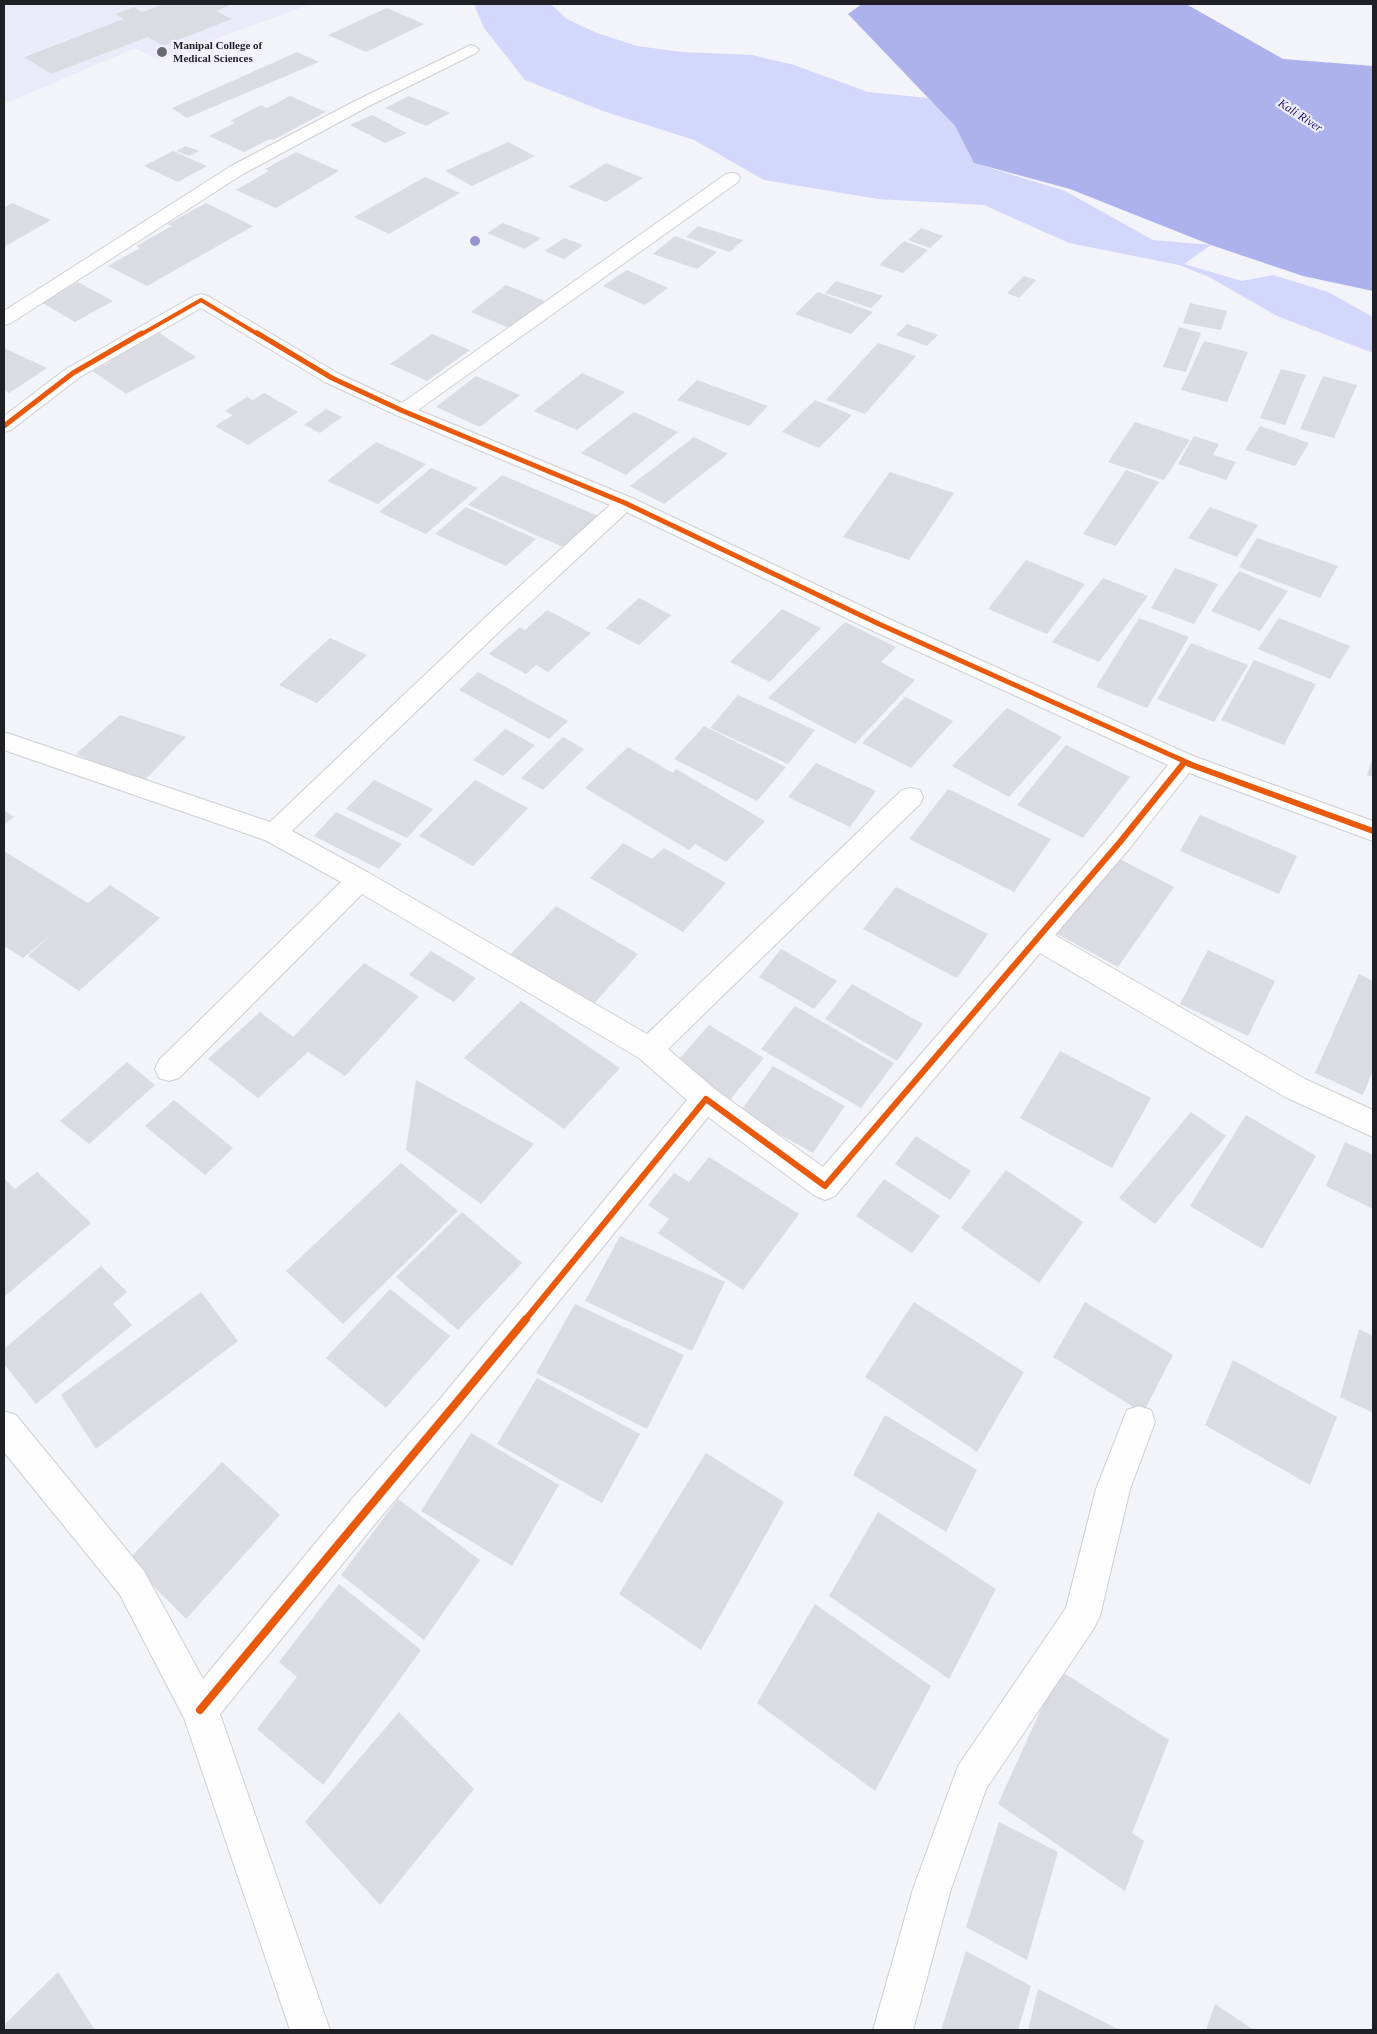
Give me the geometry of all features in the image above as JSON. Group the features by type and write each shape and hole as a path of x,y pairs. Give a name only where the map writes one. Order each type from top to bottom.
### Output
{"street":[{"path":"4,319 237,170 363,103 471,50"},
{"path":"402,411 732,178"},
{"path":"4,426 73,373 201,300 332,378 402,411 625,503 888,628 1184,762 1373,831"},
{"path":"274,833 498,618 625,503"},
{"path":"4,741 274,833 360,880 649,1050 706,1099 826,1186 928,1064 1120,842 1184,762"},
{"path":"649,1050 911,797"},
{"path":"169,1069 360,880"},
{"path":"1038,938 1295,1088 1373,1124"},
{"path":"200,1710 363,1512 457,1403 706,1099"},
{"path":"893,2030 932,1889 971,1779 1082,1616 1113,1489 1139,1422"},
{"path":"4,1427 132,1583 200,1710 310,2030"}],"shaded area":[{"name":"Manipal College of Medical Sciences","path":"4,4 164,4 142,12 134,7 116,14 123,19 24,56 51,74 148,37 163,46 232,19 216,11 234,4 311,4 158,60 135,48 4,104"},
{"path":"474,4 551,4 567,19 597,33 637,46 682,52 752,55 794,65 868,92 928,98 955,126 974,163 1065,191 1153,240 1211,245 1184,264 1242,281 1273,275 1328,292 1373,317 1373,353 1277,316 1209,277 1179,265 1069,243 984,205 878,199 764,180 694,140 603,111 525,80 484,28"}],"water":[{"name":"Kali River","path":"862,4 1186,4 1283,59 1373,66 1373,291 1303,276 1211,245 1070,189 974,163 955,126 848,14"}],"building":[{"path":"164,4 234,4 216,11 232,19 163,46 148,37 51,74 24,57 123,19 115,14 134,7 142,12"},
{"path":"387,8 424,24 366,52 328,35"},
{"path":"297,52 319,62 187,118 172,108"},
{"path":"290,96 326,112 273,140 270,139 244,152 209,136 235,123 230,121 261,105 267,108"},
{"path":"409,96 450,113 426,126 385,108"},
{"path":"372,115 407,133 385,143 350,125"},
{"path":"508,142 535,156 472,186 445,171"},
{"path":"185,146 199,151 190,156 176,151"},
{"path":"173,151 207,166 178,182 144,166"},
{"path":"296,152 339,171 276,208 236,190 269,171 265,169"},
{"path":"606,163 643,178 606,202 569,187"},
{"path":"425,177 460,193 389,234 354,217"},
{"path":"12,203 51,220 4,247 4,208"},
{"path":"206,203 253,226 147,286 108,266 140,248 136,246 172,226 168,224"},
{"path":"503,223 541,238 525,249 487,233"},
{"path":"698,226 743,240 730,252 686,237"},
{"path":"921,228 943,236 930,248 908,240"},
{"path":"675,236 717,252 697,269 653,254"},
{"path":"564,238 583,245 564,259 545,251"},
{"path":"904,241 928,250 903,273 879,265"},
{"path":"627,270 668,288 645,305 603,286"},
{"path":"1024,276 1036,280 1019,298 1007,293"},
{"path":"836,281 883,296 871,308 825,293"},
{"path":"78,282 113,301 75,322 41,302"},
{"path":"506,285 545,301 509,328 471,312"},
{"path":"818,292 873,312 851,334 795,314"},
{"path":"1190,303 1227,311 1221,330 1183,323"},
{"path":"907,324 938,335 927,346 896,335"},
{"path":"1179,327 1201,333 1186,372 1163,367"},
{"path":"158,332 196,357 126,394 92,371 112,361 107,358"},
{"path":"432,334 470,350 427,381 390,364"},
{"path":"1204,341 1248,352 1227,402 1181,390"},
{"path":"878,343 916,356 865,414 826,400"},
{"path":"4,348 47,368 9,393 4,390"},
{"path":"1281,369 1306,375 1285,425 1260,418"},
{"path":"582,373 625,392 577,430 534,411"},
{"path":"476,376 520,395 480,427 436,407"},
{"path":"1323,376 1357,385 1334,438 1300,429"},
{"path":"697,380 768,406 749,426 677,400"},
{"path":"264,393 298,412 248,445 215,426 233,415 225,411 247,397 253,400"},
{"path":"815,400 852,415 819,448 782,432"},
{"path":"326,409 342,417 320,433 304,425"},
{"path":"634,412 678,432 626,475 581,453"},
{"path":"1135,422 1190,440 1164,480 1108,462"},
{"path":"1260,426 1309,443 1295,466 1245,450"},
{"path":"1194,436 1219,444 1213,455 1236,462 1226,480 1178,464"},
{"path":"694,437 728,454 664,504 630,486"},
{"path":"376,442 426,464 378,504 327,481"},
{"path":"431,468 478,488 426,534 379,512"},
{"path":"1126,470 1159,482 1116,546 1083,534"},
{"path":"890,472 954,493 909,560 843,537"},
{"path":"502,475 598,516 565,548 468,505"},
{"path":"466,507 536,539 506,566 435,534"},
{"path":"1210,507 1258,525 1237,557 1188,538"},
{"path":"1257,538 1338,566 1320,598 1239,567"},
{"path":"1026,560 1085,584 1047,634 988,609"},
{"path":"1175,568 1218,584 1194,624 1151,608"},
{"path":"1239,571 1288,591 1260,631 1211,611"},
{"path":"1103,578 1148,596 1099,662 1052,642"},
{"path":"639,598 671,615 639,645 606,628"},
{"path":"782,609 821,628 770,682 730,662"},
{"path":"547,610 591,633 548,672 536,665 526,674 489,654 520,627 525,630"},
{"path":"1139,618 1189,637 1147,708 1096,687"},
{"path":"1279,618 1350,646 1330,679 1258,649"},
{"path":"845,622 896,647 881,662 915,680 855,744 768,698"},
{"path":"330,638 367,655 317,703 279,685"},
{"path":"1191,643 1248,665 1214,722 1157,699"},
{"path":"1254,660 1316,684 1284,745 1221,720"},
{"path":"478,672 568,721 549,739 459,690"},
{"path":"738,695 815,730 788,764 710,728"},
{"path":"905,697 953,721 911,768 862,743"},
{"path":"1007,708 1062,737 1009,797 952,766"},
{"path":"120,715 186,737 142,783 76,754"},
{"path":"704,726 786,767 757,801 674,759"},
{"path":"505,729 535,745 503,776 473,760"},
{"path":"563,737 584,749 543,790 521,778"},
{"path":"1066,745 1130,777 1083,838 1017,805"},
{"path":"628,747 673,773 676,769 765,821 726,862 695,844 689,850 585,788"},
{"path":"1373,757 1373,777 1367,775"},
{"path":"816,763 876,791 850,827 788,797"},
{"path":"374,780 433,809 407,838 346,809"},
{"path":"475,780 528,808 473,866 419,836"},
{"path":"948,789 1051,839 1014,892 909,839"},
{"path":"4,810 14,817 4,825"},
{"path":"336,812 402,844 379,869 314,836"},
{"path":"1200,815 1297,856 1279,894 1180,851"},
{"path":"623,843 652,859 664,848 726,883 683,932 590,878"},
{"path":"4,851 88,903 110,885 160,918 79,991 28,956 53,933 23,958 4,946"},
{"path":"1114,856 1174,887 1118,967 1057,934"},
{"path":"896,887 988,934 957,978 863,929"},
{"path":"556,906 638,954 592,1006 509,956"},
{"path":"781,949 837,981 814,1009 759,977"},
{"path":"1208,950 1275,981 1248,1036 1180,1004"},
{"path":"431,951 476,978 454,1002 409,975"},
{"path":"364,963 419,996 345,1076 308,1052 258,1098 208,1059 260,1012 293,1037"},
{"path":"1359,974 1373,981 1373,1070 1363,1095 1315,1073"},
{"path":"852,984 923,1024 897,1061 825,1019"},
{"path":"521,1001 620,1068 564,1129 464,1058"},
{"path":"795,1006 894,1063 861,1108 761,1049"},
{"path":"709,1025 764,1058 729,1101 673,1066"},
{"path":"1060,1051 1151,1098 1112,1168 1020,1118"},
{"path":"127,1062 155,1085 89,1144 60,1121"},
{"path":"773,1066 845,1106 813,1153 740,1112"},
{"path":"416,1080 534,1144 481,1204 406,1150"},
{"path":"174,1100 233,1148 205,1175 145,1126"},
{"path":"1191,1112 1226,1136 1155,1224 1119,1198"},
{"path":"1246,1115 1316,1156 1262,1249 1190,1206"},
{"path":"916,1136 971,1171 950,1200 895,1164"},
{"path":"1345,1142 1373,1155 1373,1209 1326,1186"},
{"path":"709,1157 799,1214 743,1290 658,1233 669,1219 648,1205 674,1173 689,1182"},
{"path":"401,1163 458,1211 343,1324 286,1271"},
{"path":"1006,1170 1083,1222 1039,1283 961,1228"},
{"path":"37,1172 91,1223 4,1297 4,1178 15,1189"},
{"path":"884,1179 940,1216 912,1253 856,1216"},
{"path":"462,1212 522,1263 458,1330 396,1277"},
{"path":"620,1236 725,1282 692,1351 585,1301"},
{"path":"101,1266 127,1292 113,1304 132,1325 36,1404 4,1364 4,1349"},
{"path":"390,1289 450,1336 386,1408 326,1358"},
{"path":"201,1292 238,1341 96,1449 61,1395"},
{"path":"914,1302 1024,1372 977,1452 865,1377"},
{"path":"1085,1302 1173,1355 1143,1413 1053,1357"},
{"path":"575,1304 684,1355 647,1429 536,1373"},
{"path":"1359,1329 1373,1336 1373,1413 1340,1397"},
{"path":"1233,1360 1337,1417 1310,1485 1205,1425"},
{"path":"537,1378 640,1434 602,1503 497,1444"},
{"path":"885,1415 977,1470 946,1532 853,1475"},
{"path":"471,1433 559,1485 512,1566 421,1511"},
{"path":"706,1453 784,1502 701,1650 619,1594"},
{"path":"222,1462 280,1515 186,1619 128,1560"},
{"path":"398,1499 480,1560 424,1640 341,1575"},
{"path":"878,1512 996,1589 949,1679 829,1596"},
{"path":"339,1584 421,1650 323,1785 257,1729 297,1677 279,1662"},
{"path":"815,1604 931,1686 875,1791 757,1703"},
{"path":"1059,1670 1169,1740 1132,1833 1144,1841 1125,1891 998,1804"},
{"path":"399,1712 474,1789 380,1905 305,1822"},
{"path":"999,1822 1058,1852 1027,1960 966,1927"},
{"path":"966,1951 1031,1986 1018,2030 941,2030"},
{"path":"58,1972 95,2030 4,2030 4,2025"},
{"path":"1038,1989 1120,2030 1028,2030"},
{"path":"1215,2004 1254,2030 1206,2030"}],"cycle path":[{"path":"4,426 73,373 201,300 332,378 403,411 625,503 879,624 1184,762 1373,831"},
{"path":"200,1710 363,1512 451,1410 706,1099 825,1186 1120,842 1184,762"}],"place":[{"name":"Manipal College of Medical Sciences","path":"162,52"}]}
